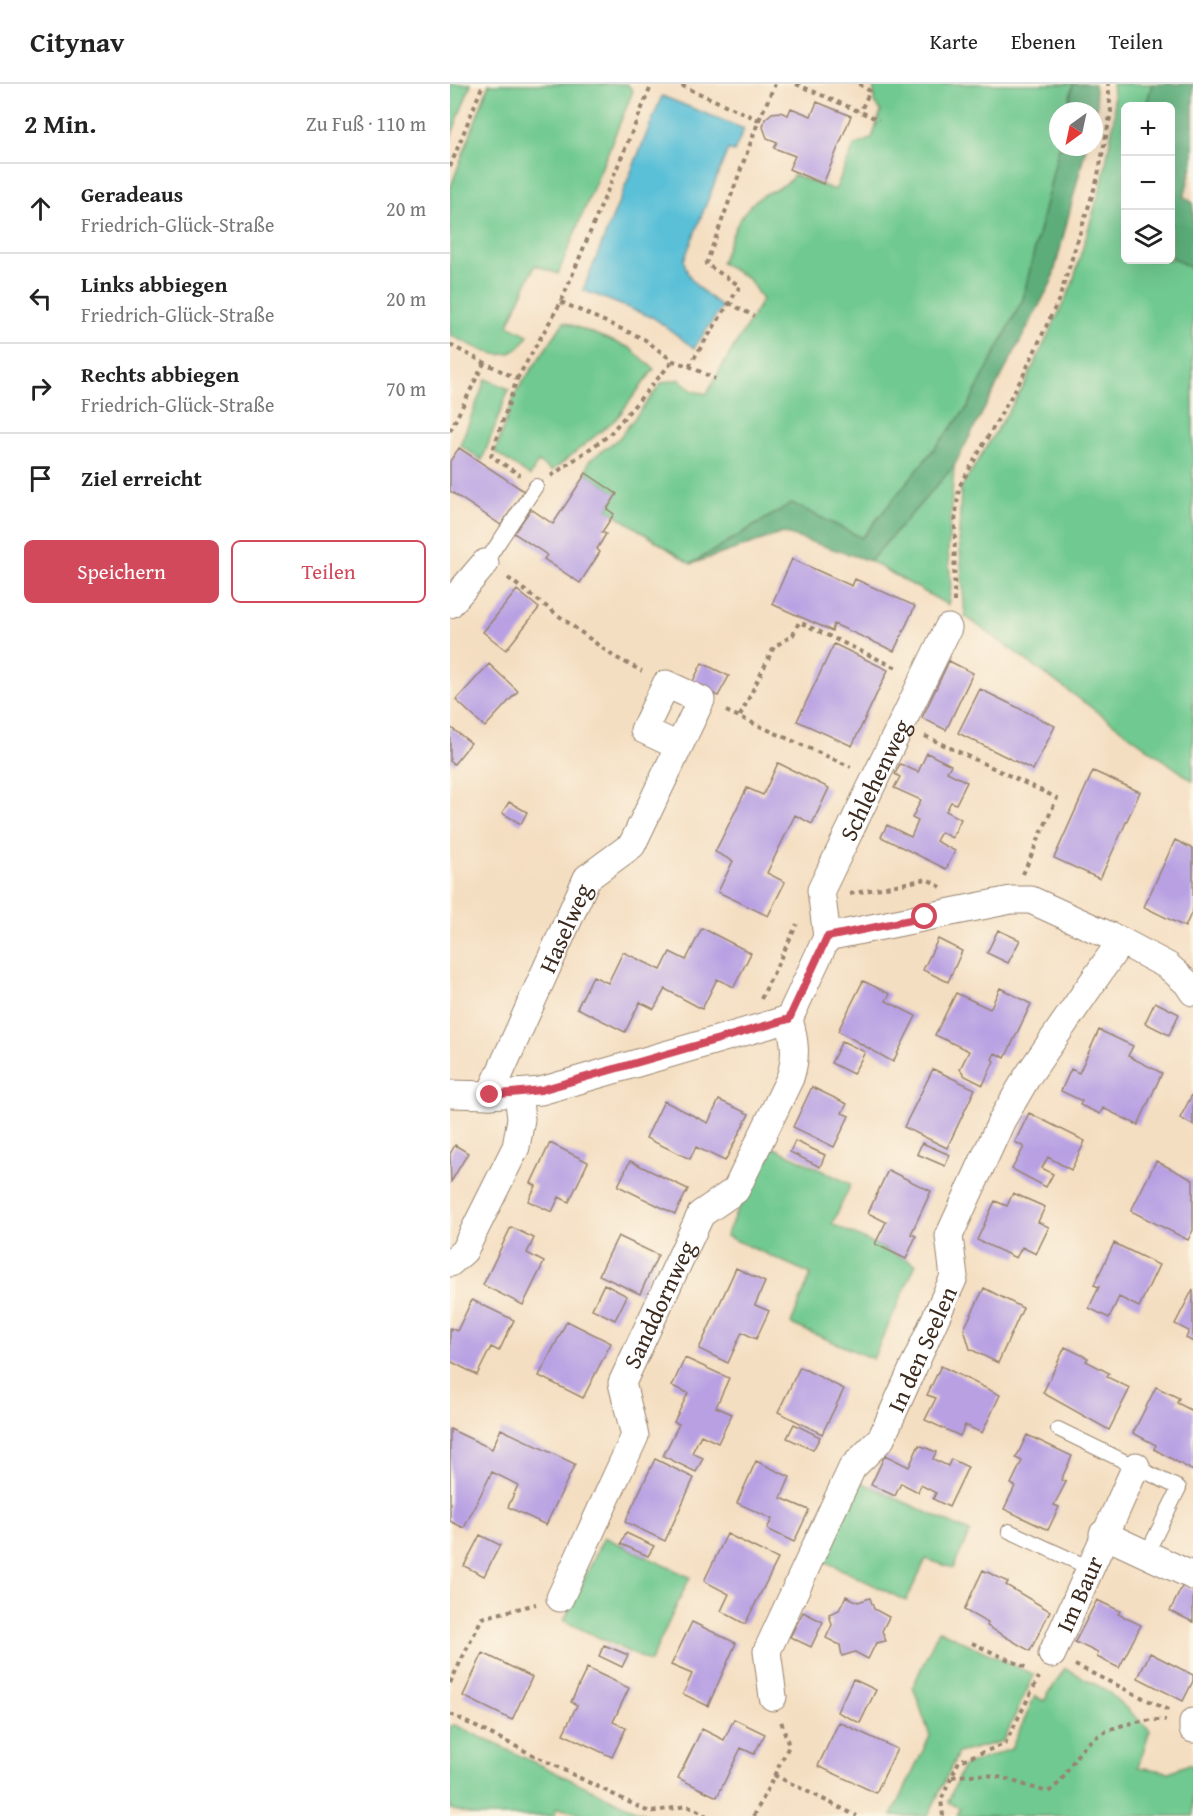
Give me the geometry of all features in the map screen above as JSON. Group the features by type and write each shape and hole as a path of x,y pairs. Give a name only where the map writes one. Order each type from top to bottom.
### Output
{"street":[{"path":"450,604 485,562"},
{"name":"Schlehenweg","path":"827,937 821,890 948,628"},
{"path":"666,684 644,730 678,746"},
{"name":"Haselweg","path":"490,1095 587,878 632,845 701,700 666,684"},
{"path":"450,1094 518,1094 541,1090 789,1019 827,937 1011,900 1030,900 1121,942 1168,966 1187,983 1193,992"},
{"name":"In den Seelen","path":"773,1697 767,1651 852,1468 881,1439 954,1278 949,1236 1002,1120 1027,1077 1121,942"},
{"name":"Sanddornweg","path":"560,1598 635,1436 622,1383 701,1214 736,1190 796,1061 795,1042 789,1019"},
{"path":"450,1263 464,1251 516,1147 521,1119 518,1094"},
{"name":"Im Baur","path":"1046,1664 1092,1569 1103,1534 1136,1466"},
{"name":"Im Baur","path":"1103,1534 1193,1576"},
{"path":"1193,1722 1193,1729"}],"lane":[{"path":"485,562 536,486"},
{"path":"1058,1429 1179,1488 1152,1543"},
{"path":"1009,1531 1092,1569"}],"path":[{"path":"450,167 483,84"},
{"path":"652,84 561,302 517,379 490,456 536,486 608,436 673,361"},
{"path":"678,84 759,120"},
{"path":"689,366 740,286 706,264 759,120 775,84"},
{"path":"796,84 879,120"},
{"path":"859,84 870,91 860,112"},
{"path":"948,628 954,605 955,523 959,487 1023,376 1059,299 1097,180 1112,112 1108,84"},
{"path":"561,302 644,339 673,361 715,379"},
{"path":"729,303 754,316"},
{"path":"450,345 517,379"},
{"path":"450,431 484,363"},
{"path":"525,588 613,656 666,684"},
{"path":"852,768 740,716 774,647 793,634 799,622 886,663"},
{"path":"902,725 1057,798 1011,900"},
{"path":"746,1031 806,904 822,899"},
{"path":"450,1683 482,1618 560,1598"},
{"path":"972,1643 1046,1664"},
{"path":"1084,1670 1193,1722"},
{"path":"754,1816 789,1746 773,1697"},
{"path":"943,1816 941,1800 959,1761 1005,1744 1028,1698"},
{"path":"450,1714 649,1812 687,1806 706,1816"},
{"path":"952,1777 976,1773 996,1774 1048,1792 1056,1787 1083,1748 1102,1732 1160,1720"},
{"path":"774,1775 857,1816"}],"green space":[{"path":"450,84 471,84 450,139"},
{"path":"489,84 627,84 633,91 558,274 535,265 508,325 528,335 512,352 502,354 482,350 450,335 450,189"},
{"path":"874,84 1073,84 1069,102 1049,102 1049,156 1057,156 1023,299 967,408 862,538 792,503 691,564 607,509 617,494 586,473 589,461 619,438 662,383 679,379 693,391 707,394 762,300 749,279 721,263 740,219 752,204 783,186 794,175 835,190 854,146 872,138 881,111 874,103"},
{"path":"1073,84 1094,84 1097,102 1069,102"},
{"path":"1112,84 1152,84 1147,102 1121,102 1121,264 1175,264 1175,259 1193,269 1193,781 965,616 959,537 961,488 1024,386 1072,285 1103,179 1115,114"},
{"path":"1152,84 1193,84 1193,162 1184,197 1193,203 1193,269 1175,259 1175,102 1147,102"},
{"path":"1057,156 1084,156 1052,281 954,466 870,561 783,533 691,564 792,503 862,538 967,408 1023,299"},
{"path":"564,322 630,348 654,369 617,418 552,471 538,462 530,476 495,452 516,392"},
{"path":"486,379 509,389 482,460 460,445"},
{"path":"954,466 948,551 951,587 948,605 870,561"},
{"path":"766,1144 851,1184 832,1224 916,1264 873,1359 791,1324 811,1274 726,1236"},
{"path":"854,1479 970,1532 953,1568 926,1559 906,1601 818,1558"},
{"path":"604,1537 690,1577 650,1662 564,1621"},
{"path":"939,1630 1034,1675 1003,1741 958,1753 928,1816 892,1816 930,1736 913,1686"},
{"path":"1065,1668 1106,1690 1150,1730 1138,1767 1169,1772 1189,1764 1193,1766 1193,1816 957,1816 960,1808 948,1802 963,1766 1011,1749 1035,1696 1044,1701"},
{"path":"455,1725 648,1816 591,1816 557,1808 554,1816 476,1816 450,1809 450,1726"}],"water":[{"path":"662,96 744,129 734,152 728,149 684,260 693,281 722,307 694,348 654,318 583,290"}],"building":[{"path":"817,102 851,116 823,184 789,169 795,156 774,148 777,142 767,138 763,127 765,119 772,113 780,112 788,115 791,108 811,116"},
{"path":"459,448 524,491 501,525 450,491 450,461"},
{"path":"586,473 617,494 607,509 614,514 602,532 606,534 597,549 600,552 580,583 544,559 547,555 514,533 531,509 553,524"},
{"path":"792,559 852,586 855,579 915,606 894,651 834,624 832,631 772,604"},
{"path":"517,590 539,608 506,650 483,632"},
{"path":"834,644 888,670 852,746 797,721"},
{"path":"949,661 973,673 946,730 922,718"},
{"path":"702,663 729,676 718,696 692,683"},
{"path":"489,664 518,691 485,727 456,700"},
{"path":"980,689 1055,726 1033,770 958,733"},
{"path":"450,727 471,743 454,764 450,761"},
{"path":"927,753 951,765 947,772 967,782 956,804 951,802 946,811 961,819 952,838 941,832 936,841 955,851 946,869 881,837 887,825 911,837 918,821 912,818 921,800 894,788 900,777 895,774 900,764 918,772"},
{"path":"778,763 829,788 812,824 795,815 767,873 785,882 768,916 718,892 733,861 715,852 747,788 763,795"},
{"path":"1093,771 1140,792 1100,879 1054,858"},
{"path":"509,802 527,812 521,824 502,813"},
{"path":"1175,840 1193,849 1193,909 1185,927 1144,907"},
{"path":"702,928 751,953 734,987 717,979 702,1009 665,989 654,1009 640,1002 625,1032 577,1008 593,976 608,983 623,952 661,970 670,952 686,960"},
{"path":"998,930 1020,940 1008,963 987,953"},
{"path":"938,939 962,951 948,982 923,970"},
{"path":"863,981 890,994 886,1001 916,1016 893,1062 838,1031"},
{"path":"1000,988 1031,1004 1005,1058 995,1053 992,1059 994,1061 983,1085 965,1076 960,1069 969,1051 935,1035 956,993 990,1009"},
{"path":"1155,1002 1179,1014 1169,1035 1145,1023"},
{"path":"1099,1030 1133,1046 1128,1056 1162,1073 1138,1125 1103,1108 1100,1114 1080,1105 1082,1101 1061,1091 1071,1069 1079,1073"},
{"path":"842,1041 865,1052 853,1074 831,1063"},
{"path":"933,1069 975,1089 947,1148 904,1127"},
{"path":"812,1087 847,1104 842,1113 849,1116 834,1147 793,1127"},
{"path":"1193,1093 1193,1125 1180,1118"},
{"path":"719,1100 749,1114 725,1161 696,1147 690,1159 646,1138 664,1101 708,1123"},
{"path":"1029,1113 1085,1141 1071,1170 1048,1157 1042,1168 1053,1174 1046,1187 1012,1169 1024,1147 1015,1142"},
{"path":"795,1141 825,1155 820,1167 790,1152"},
{"path":"550,1143 588,1162 569,1202 559,1197 552,1212 528,1201 536,1186 531,1183"},
{"path":"922,1143 950,1155 945,1166 917,1154"},
{"path":"455,1145 468,1153 451,1182 450,1154"},
{"path":"630,1161 688,1189 675,1214 618,1186"},
{"path":"1156,1161 1193,1180 1193,1230 1188,1240 1131,1211"},
{"path":"888,1170 931,1191 911,1234 916,1236 906,1259 875,1244 886,1222 868,1213"},
{"path":"1013,1193 1045,1207 1038,1222 1049,1227 1036,1254 1022,1247 1016,1258 977,1240 995,1201 1007,1206"},
{"path":"511,1227 534,1238 527,1253 544,1262 523,1305 483,1285"},
{"path":"618,1236 658,1255 640,1294 599,1275"},
{"path":"1114,1243 1159,1265 1139,1307 1119,1297 1109,1318 1089,1308 1099,1287 1094,1285"},
{"path":"736,1268 765,1282 755,1305 769,1311 756,1339 742,1332 728,1363 699,1349"},
{"path":"604,1284 627,1296 615,1320 592,1309"},
{"path":"984,1288 1023,1308 998,1363 970,1349 964,1329"},
{"path":"1193,1289 1193,1342 1186,1338 1189,1331 1175,1324"},
{"path":"472,1300 514,1320 499,1351 491,1347 477,1375 450,1361 450,1328 457,1331"},
{"path":"567,1321 611,1343 583,1398 539,1376"},
{"path":"1065,1347 1088,1358 1086,1361 1109,1373 1107,1377 1130,1388 1109,1430 1043,1393"},
{"path":"685,1358 729,1378 716,1407 732,1414 718,1443 701,1435 692,1453 703,1458 696,1472 663,1456 679,1424 674,1422 688,1393 672,1386"},
{"path":"941,1366 1000,1395 982,1433 965,1425 960,1436 925,1420 936,1398 927,1395"},
{"path":"800,1367 844,1389 822,1434 778,1412"},
{"path":"1156,1387 1179,1398 1177,1403 1193,1411 1193,1471 1154,1449 1156,1445 1133,1433"},
{"path":"794,1424 820,1437 813,1450 787,1438"},
{"path":"450,1429 492,1449 501,1429 575,1464 546,1525 508,1507 518,1485 492,1472 464,1528 450,1521"},
{"path":"1027,1435 1072,1456 1061,1480 1066,1482 1054,1505 1059,1507 1048,1530 1004,1509 1015,1486 1011,1484 1022,1461 1016,1458"},
{"path":"919,1445 936,1452 933,1459 948,1466 951,1459 968,1467 949,1507 933,1499 936,1493 921,1485 918,1492 901,1483 895,1496 871,1485 885,1455 909,1467"},
{"path":"655,1459 694,1478 665,1541 625,1522"},
{"path":"756,1461 790,1477 781,1498 809,1510 794,1542 767,1529 772,1519 737,1503"},
{"path":"626,1533 654,1546 648,1556 621,1544"},
{"path":"727,1534 778,1559 745,1624 721,1611 729,1594 704,1581"},
{"path":"480,1535 500,1545 484,1576 464,1566"},
{"path":"983,1570 1008,1582 1006,1585 1050,1611 1030,1651 964,1610"},
{"path":"1183,1585 1193,1590 1193,1622 1170,1611"},
{"path":"846,1596 858,1602 870,1598 874,1609 889,1617 882,1631 886,1641 876,1643 868,1659 855,1652 842,1656 840,1645 826,1638 832,1625 829,1614 839,1610"},
{"path":"1097,1600 1141,1625 1119,1668 1097,1657 1098,1653 1075,1642"},
{"path":"803,1612 823,1622 811,1647 790,1637"},
{"path":"692,1622 736,1643 708,1706 683,1694 692,1674 671,1665"},
{"path":"604,1645 628,1655 622,1667 599,1656"},
{"path":"483,1653 532,1677 512,1720 463,1696"},
{"path":"1150,1653 1193,1675 1193,1681 1183,1701 1138,1678"},
{"path":"587,1668 629,1688 613,1722 626,1728 612,1757 563,1734 577,1705 571,1702"},
{"path":"853,1679 876,1690 860,1723 837,1712"},
{"path":"734,1719 765,1734 754,1754 741,1748 717,1797 678,1778 702,1729 724,1740"},
{"path":"839,1722 897,1749 876,1793 818,1766"}],"route":[{"path":"490,1095 541,1090 789,1019 827,937 925,917"}]}
